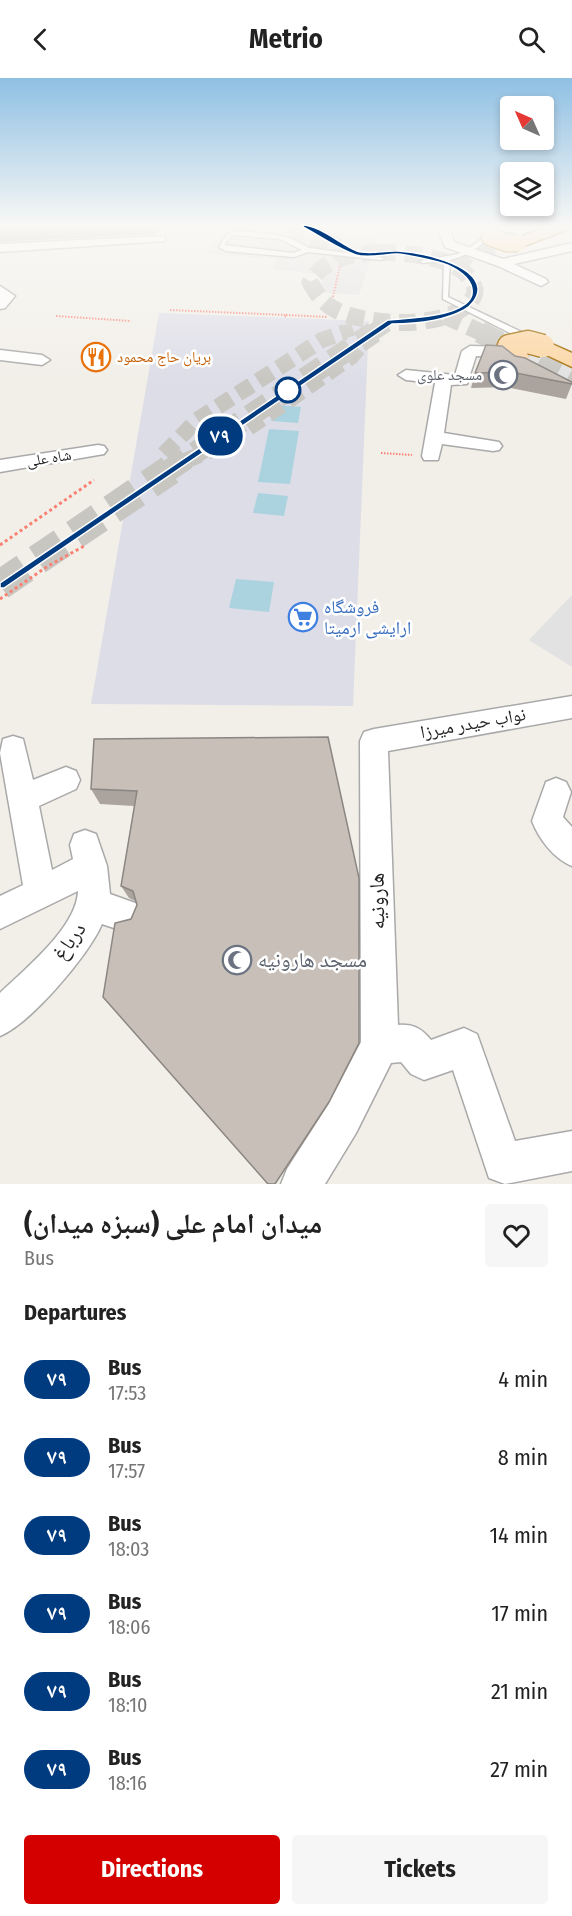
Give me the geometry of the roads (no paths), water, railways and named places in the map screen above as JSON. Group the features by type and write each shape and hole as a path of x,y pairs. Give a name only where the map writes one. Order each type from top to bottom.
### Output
{"main road":[{"path":"521,361 509,346 521,342 543,346 572,361"}],"street":[{"path":"533,278 542,282"},
{"path":"0,290 8,296 0,305"},
{"path":"406,375 461,381 470,351 521,361"},
{"path":"0,355 42,360"},
{"path":"431,456 444,379"},
{"path":"434,437 493,446"},
{"name":"شاه علی","path":"1,460 98,450"},
{"name":"نواب حیدر میرزا","path":"374,741 571,705"},
{"name":"هارونیه","path":"302,1184 342,1119 380,1046 374,741"},
{"path":"0,913 41,894 13,748"},
{"path":"21,799 66,780"},
{"path":"555,792 547,821 572,851"},
{"name":"درباغ","path":"0,1018 75,940 93,904 88,856 41,894"},
{"path":"93,904 126,916"},
{"path":"380,1046 410,1043 424,1061 464,1047 503,1164 572,1150"}],"lane":[{"path":"447,278 446,298 543,346"}],"water":[{"path":"275,405 301,407 298,423 271,421"},
{"path":"269,429 299,431 290,484 258,482"},
{"path":"258,493 288,496 284,516 253,513"},
{"path":"236,579 274,582 269,612 229,608"}],"tunnel":[{"path":"313,278 310,282 320,297 334,309 347,315 388,322"},
{"path":"445,316 470,302 475,289 469,278"},
{"path":"388,322 420,322 445,316"},
{"path":"445,316 483,333"},
{"path":"372,333 388,322"},
{"path":"341,333 353,329"},
{"path":"164,454 197,420 322,340 345,332"},
{"path":"168,471 374,332"},
{"path":"480,332 572,380"},
{"path":"185,461 224,445 351,357 369,336"},
{"path":"0,585 170,470"}],"place":[{"name":"بریان حاج محمود","path":"96,357"},
{"name":"مسجد علوی","path":"503,375"},
{"name":"فروشگاه ارایشی ارمیتا","path":"303,617"},
{"name":"مسجد هارونیه","path":"237,960"}]}
